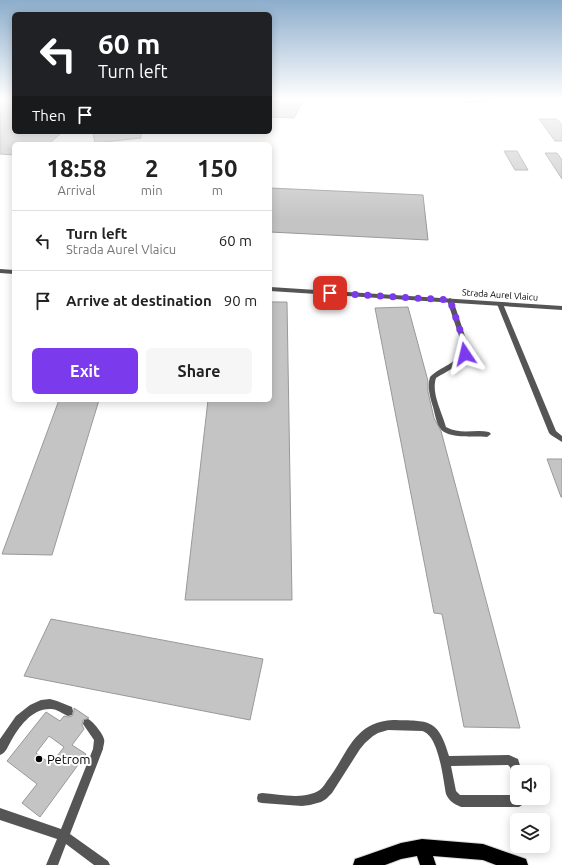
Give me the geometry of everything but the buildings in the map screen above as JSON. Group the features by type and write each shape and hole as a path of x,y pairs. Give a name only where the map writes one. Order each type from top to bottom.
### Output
{"main road":[{"path":"422,847 428,865"},
{"path":"361,865 422,847 483,852 520,865"}],"street":[{"path":"0,271 12,272"},
{"name":"Strada Aurel Vlaicu","path":"272,289 562,308"}],"lane":[{"path":"450,300 466,348 465,354 455,363 430,380 432,390 443,428 454,433 487,434"},
{"path":"500,304 553,433 562,439"},
{"path":"0,750 16,725 26,714 39,706 52,704 68,711"},
{"path":"52,865 98,749 99,739 88,724"},
{"path":"262,798 312,800 322,795 339,773 360,740 371,729 390,725 421,726 430,728 437,736 451,794 456,800 510,802"},
{"path":"444,761 509,760 515,765"},
{"path":"0,814 64,836 104,865"}],"place":[{"name":"Petrom","path":"39,759"}],"route":[{"path":"330,293 450,300 466,348 465,354"}]}
